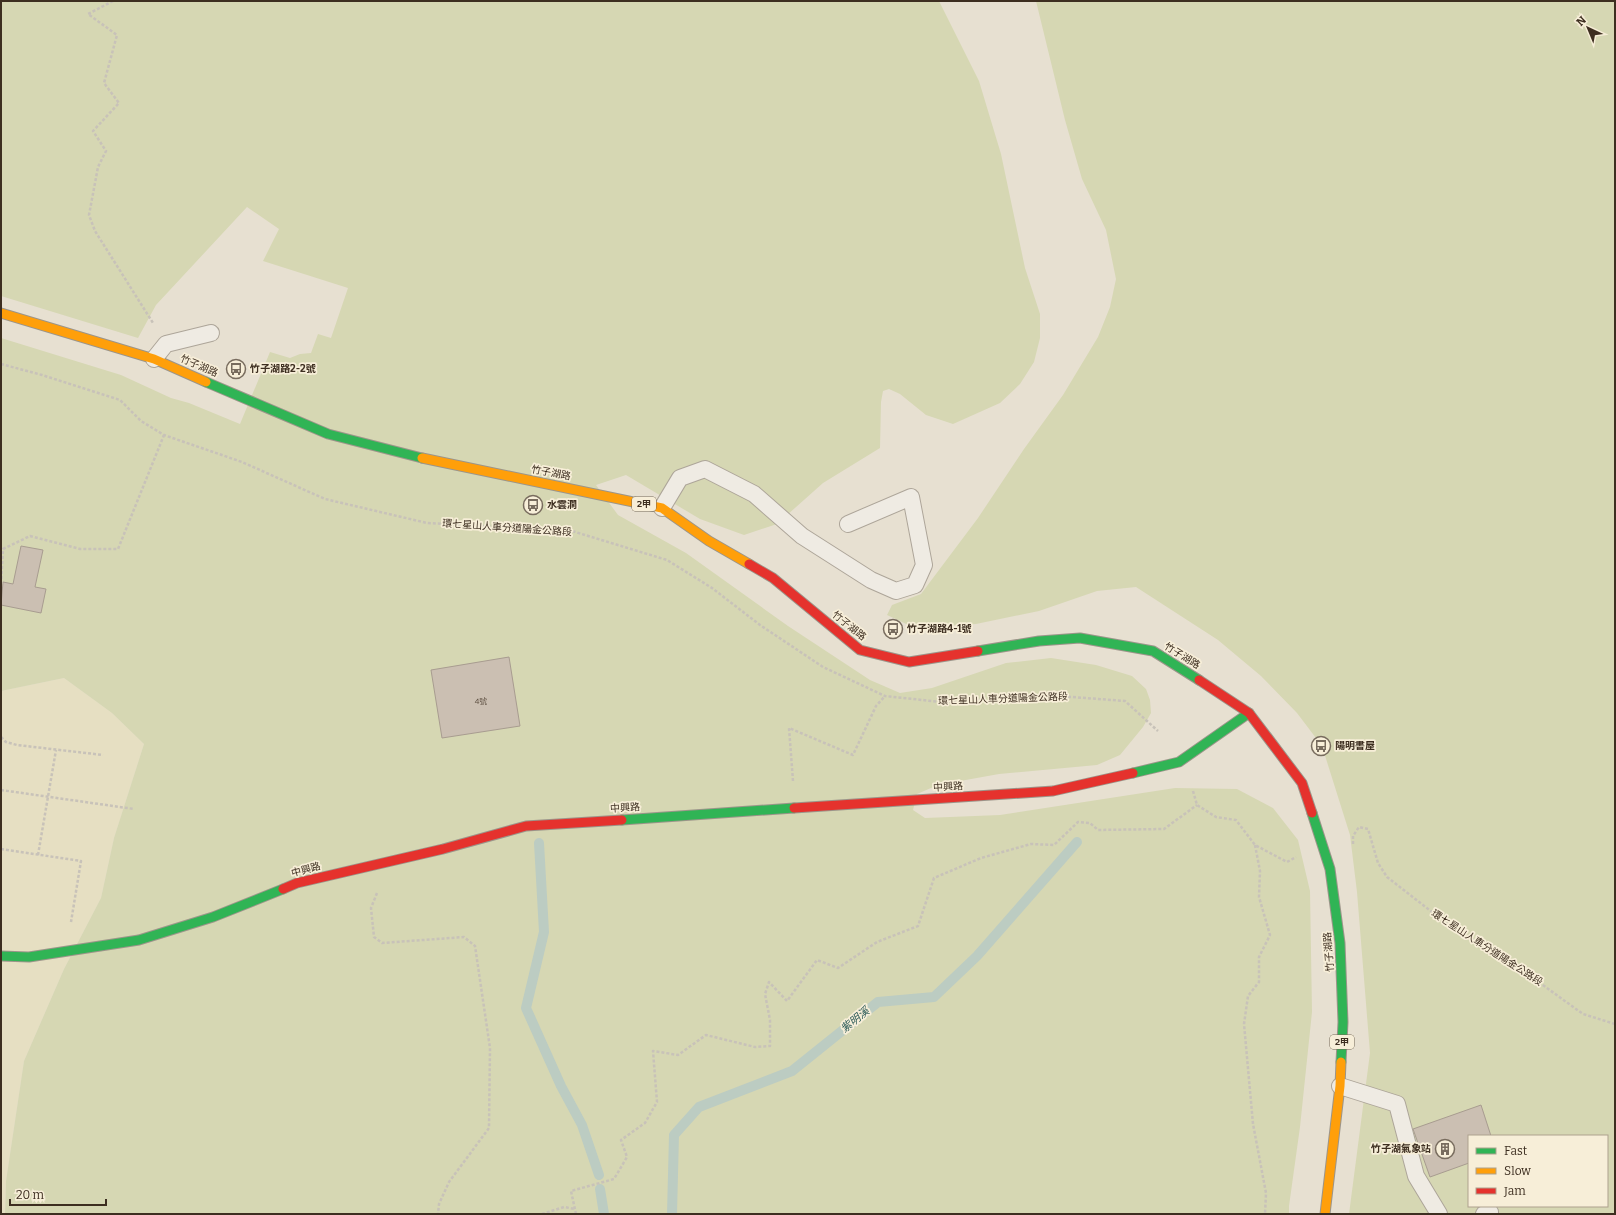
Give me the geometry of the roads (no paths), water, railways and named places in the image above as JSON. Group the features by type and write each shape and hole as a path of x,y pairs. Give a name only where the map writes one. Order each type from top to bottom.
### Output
{"main road":[{"name":"竹子湖路","path":"1,313 154,359 328,434 448,464 605,495 662,508 710,541 773,578 860,650 909,662 1039,641 1080,638 1153,651 1249,713 1302,783 1330,869 1340,943 1343,1022 1340,1086 1325,1214"},
{"name":"中興路","path":"1,956 29,957 139,940 212,917 297,883 443,848 526,826 1053,791 1179,762 1249,713"}],"lane":[{"path":"154,359 166,344 211,333"},
{"path":"662,508 680,478 705,469 754,494 802,536 871,580 896,591 915,585 924,565 911,497 848,524"},
{"path":"1340,1086 1397,1104 1416,1176 1439,1214"}],"waterway":[{"name":"紫明溪","path":"672,1214 674,1135 699,1107 792,1071 878,1002 934,997 977,956 1077,842"},
{"path":"539,843 544,932 526,1008 561,1086 582,1125 599,1175"},
{"path":"600,1189 604,1214"}],"place":[{"name":"竹子湖路2-2號","path":"236,369"},
{"name":"水雲澗","path":"533,505"},
{"name":"竹子湖路4-1號","path":"893,629"},
{"name":"陽明書屋","path":"1321,746"},
{"name":"竹子湖氣象站","path":"1445,1149"}]}
